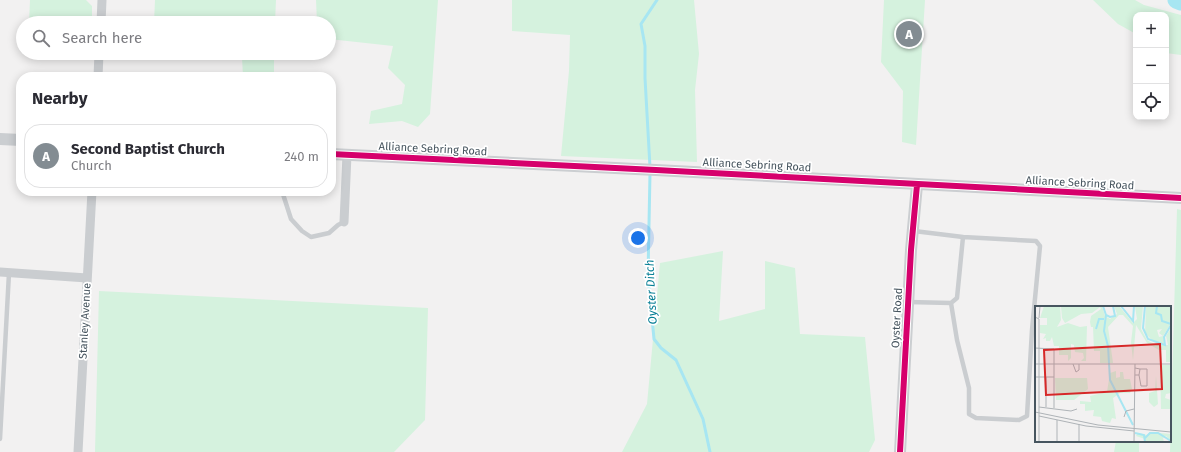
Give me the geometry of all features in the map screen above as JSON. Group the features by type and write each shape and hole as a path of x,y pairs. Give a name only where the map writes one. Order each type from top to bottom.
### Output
{"street":[{"path":"101,16 102,0"},
{"path":"98,72 99,60"},
{"path":"0,139 16,140"},
{"name":"Alliance Sebring Road","path":"336,154 1181,198"},
{"path":"344,222 347,154"},
{"name":"Oyster Road","path":"900,452 912,231 917,184"},
{"name":"Stanley Avenue","path":"78,452 92,196"},
{"path":"4,272 87,278"}],"lane":[{"path":"284,196 291,219 302,232 311,237 329,233 344,222"},
{"path":"912,231 963,237 1036,242 1040,246 1032,330 1027,416 1019,420 1012,420 976,418 969,414 969,388 957,340 951,303"},
{"path":"908,302 951,303 957,298 963,237"},
{"path":"0,439 4,272"}],"green space":[{"path":"30,0 86,0 92,6 92,16 29,16"},
{"path":"155,0 276,0 275,16 154,16"},
{"path":"316,0 438,0 430,114 418,127 402,121 369,124 371,111 402,104 405,85 388,68 393,46 336,40 336,16 317,16"},
{"path":"512,0 694,0 699,54 695,90 697,162 561,156 569,71 570,35 512,31"},
{"path":"884,0 925,0 916,145 902,142 903,91 881,62"},
{"path":"1093,0 1135,0 1144,5 1181,15 1181,55 1169,53 1169,12 1133,12 1133,32 1118,24"},
{"path":"242,60 274,60 274,72 243,72"},
{"path":"1177,209 1181,210 1181,452 1170,452"},
{"path":"723,251 719,321 765,309 765,261 795,268 800,334 865,337 875,440 869,452 622,452 647,404 660,263"},
{"path":"99,291 428,308 425,420 394,452 95,452"},
{"path":"1116,442 1139,442 1139,452 1114,452"}],"waterway":[{"name":"Oyster Ditch","path":"650,167 645,78 645,46 641,24 657,0"},
{"path":"1176,0 1181,2"},
{"name":"Oyster Ditch","path":"650,173 648,276 654,339 661,348 676,360 703,419 710,452"}],"cycle path":[{"path":"336,154 1181,198"},
{"path":"900,452 911,250 917,185"}],"place":[{"name":"Second Baptist Church","path":"909,34"}]}
